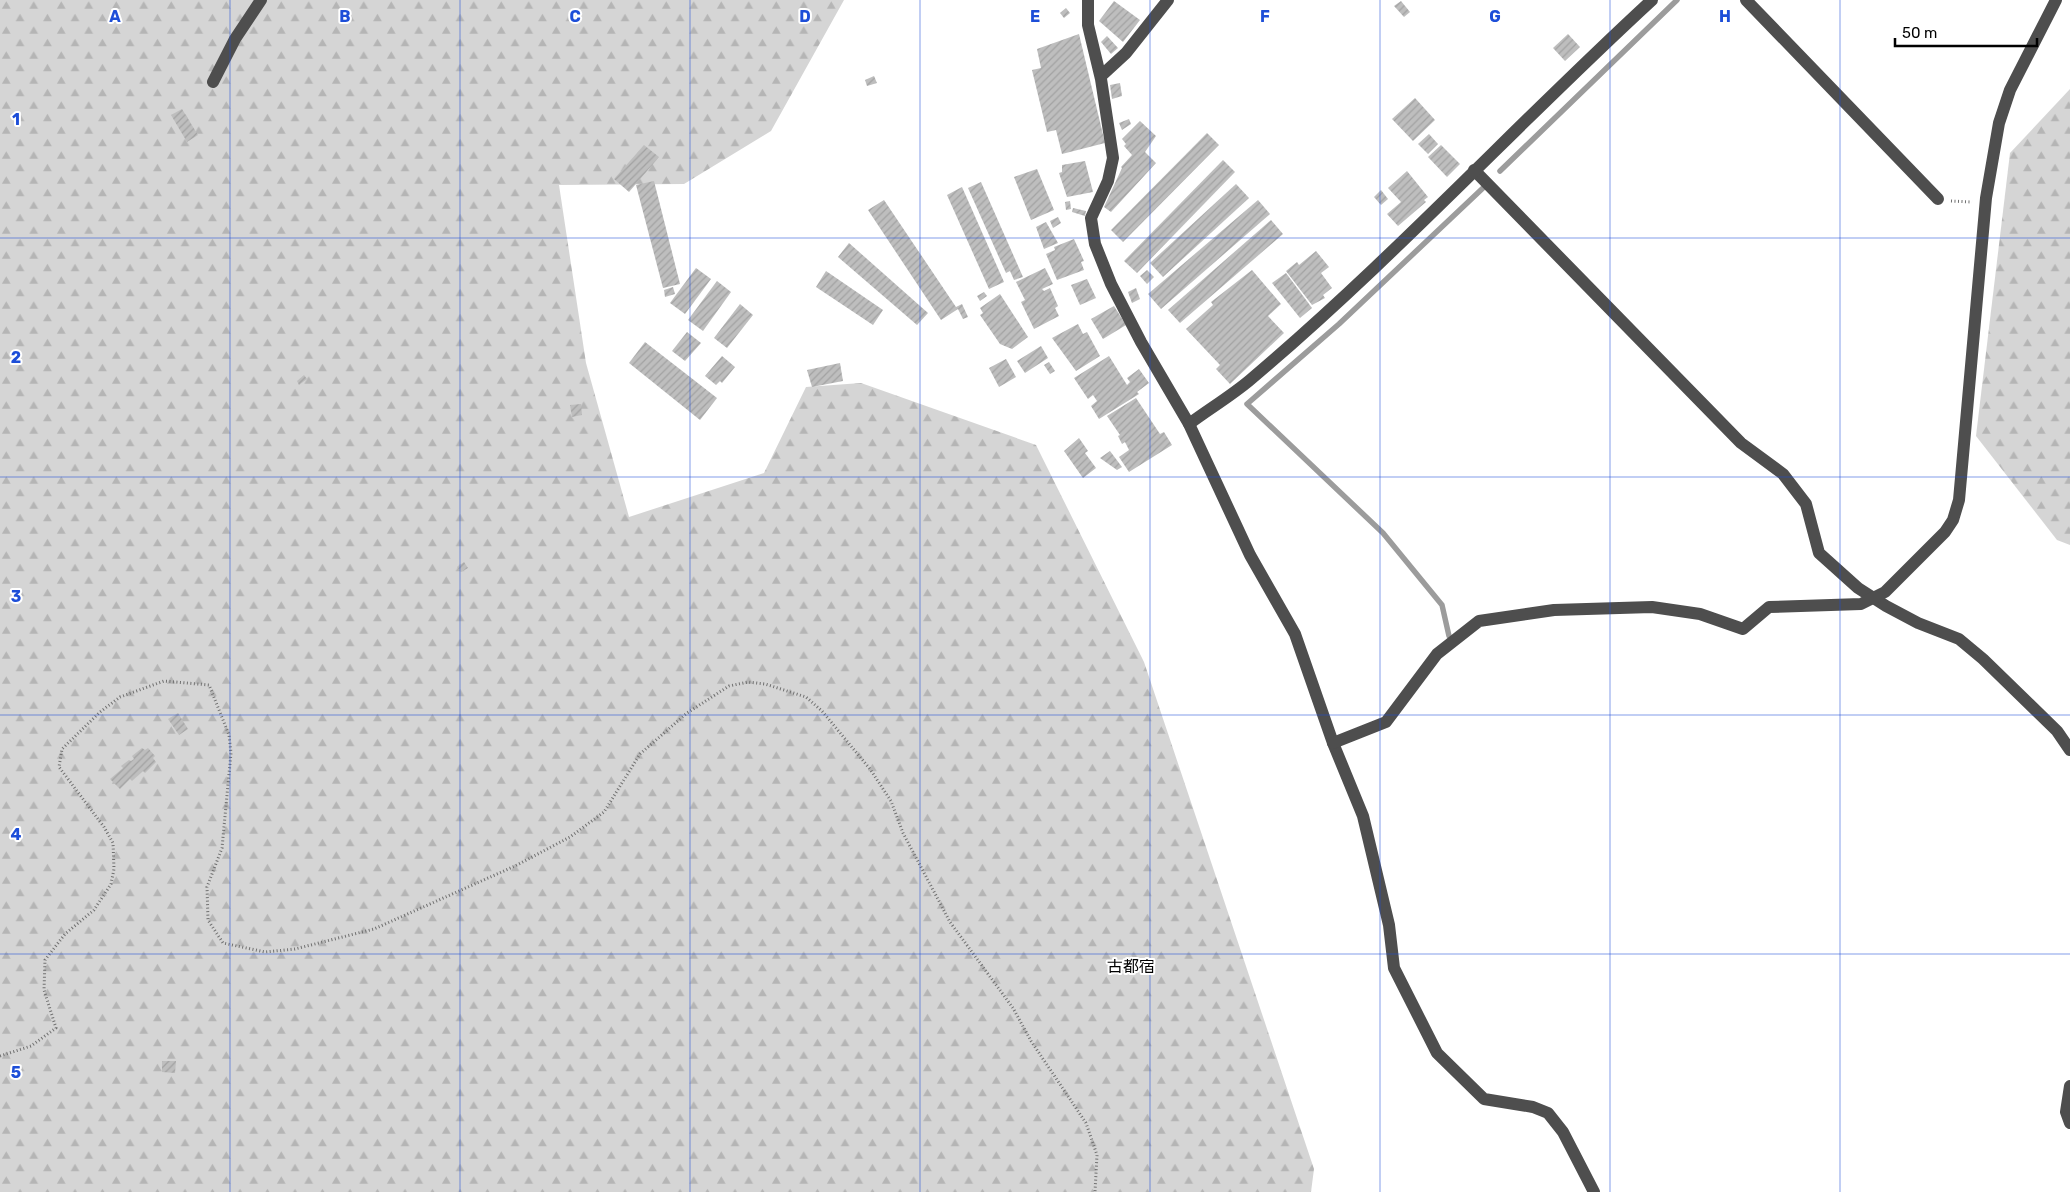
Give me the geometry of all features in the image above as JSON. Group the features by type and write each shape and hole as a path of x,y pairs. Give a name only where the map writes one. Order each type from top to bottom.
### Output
{"street":[{"path":"213,82 235,39 261,0"},
{"path":"1088,0 1088,25 1101,76 1113,158 1108,181 1091,218 1095,244 1111,284 1141,342 1189,424 1250,555 1295,634 1333,743 1363,816 1389,925 1394,968 1437,1054 1484,1099 1533,1107 1548,1113 1563,1132 1594,1192"},
{"path":"1101,76 1126,53 1168,0"},
{"path":"1189,424 1249,381 1380,264 1578,68 1652,0"},
{"path":"1746,0 1938,199"},
{"path":"1333,743 1386,722 1437,654 1479,621 1554,610 1652,607 1700,614 1743,629 1769,607 1861,604 1876,598 1885,592 1946,532 1959,500 1986,198 1999,123 2010,90 2056,0"},
{"path":"1474,170 1741,443 1782,474 1806,504 1819,553 1858,588 1886,606 1918,623 1959,640 1983,659 2056,731 2070,750"},
{"path":"2070,1086 2066,1112 2070,1122"}],"path":[{"path":"1938,199 1968,203 1986,198"},
{"path":"0,1056 31,1046 56,1028 44,990 45,960 66,934 94,910 111,884 114,869 113,843 104,827 59,767 62,749 100,712 120,697 164,681 209,685 229,735 231,753 222,848 207,887 208,920 222,943 265,952 295,949 374,930 514,866 570,837 604,812 640,754 687,713 729,686 748,682 765,684 806,697 822,711 870,769 890,801 904,833 950,922 1013,1008 1031,1041 1086,1123 1097,1155 1095,1192"}],"green space":[{"path":"0,0 844,0 771,131 684,184 559,185 586,363 629,517 764,473 806,387 861,383 1036,445 1144,662 1314,1169 1311,1192 0,1192"},
{"path":"2070,89 2070,545 2057,540 1976,436 2010,153"}],"building":[{"path":"1114,1 1140,20 1123,42 1099,21"},
{"path":"1401,1 1410,12 1404,17 1394,6"},
{"path":"1066,8 1070,13 1064,18 1060,13"},
{"path":"1079,34 1105,143 1062,154 1056,130 1047,132 1032,70 1041,68 1037,49"},
{"path":"1568,34 1580,47 1565,61 1553,48"},
{"path":"1107,36 1118,48 1111,54 1101,42"},
{"path":"874,76 877,83 867,86 865,80"},
{"path":"1120,83 1122,96 1112,99 1110,85"},
{"path":"1415,98 1435,120 1413,141 1392,119"},
{"path":"182,109 198,135 187,142 171,115"},
{"path":"1129,119 1131,124 1122,130 1119,123"},
{"path":"1140,121 1156,136 1145,152 1156,163 1111,212 1104,207 1121,167 1132,155 1124,146 1126,144 1122,139"},
{"path":"1207,133 1219,145 1123,242 1111,230"},
{"path":"1429,134 1438,144 1428,154 1418,144"},
{"path":"644,145 659,157 629,192 614,179"},
{"path":"1441,145 1460,164 1447,177 1428,157"},
{"path":"1223,160 1235,172 1137,273 1124,261"},
{"path":"1085,161 1093,192 1067,197 1059,173 1062,172 1062,165"},
{"path":"1037,169 1054,210 1031,220 1014,177"},
{"path":"1407,171 1428,197 1424,200 1426,202 1398,226 1387,214 1401,202 1388,188"},
{"path":"654,181 680,284 663,288 636,185"},
{"path":"981,182 1023,277 1014,280 1010,271 1006,273 968,188"},
{"path":"1236,184 1249,198 1163,277 1150,263"},
{"path":"962,187 1004,282 989,289 947,195"},
{"path":"1381,190 1388,199 1381,205 1374,197"},
{"path":"884,200 956,307 962,304 968,317 963,319 958,309 941,320 868,210"},
{"path":"1258,200 1270,214 1161,309 1148,294"},
{"path":"1070,201 1071,209 1066,210 1065,202"},
{"path":"1073,208 1086,211 1085,216 1072,212"},
{"path":"1058,217 1061,223 1053,228 1050,221"},
{"path":"1271,220 1283,234 1180,323 1168,310"},
{"path":"1046,222 1058,243 1044,249 1036,227"},
{"path":"1074,239 1084,261 1081,262 1084,270 1057,280 1046,254 1055,250 1054,247"},
{"path":"849,243 928,313 917,325 838,257"},
{"path":"1316,251 1329,267 1321,273 1332,288 1323,295 1325,298 1312,305 1286,271 1297,262 1299,265"},
{"path":"696,268 711,279 685,314 670,303"},
{"path":"1045,268 1053,284 1042,289 1044,291 1050,288 1058,306 1055,308 1059,316 1034,329 1021,302 1025,300 1016,282"},
{"path":"1147,270 1154,277 1147,284 1140,276"},
{"path":"1252,270 1281,304 1268,316 1284,333 1230,384 1216,369 1220,365 1186,329 1213,305 1211,302"},
{"path":"826,271 883,310 873,325 816,287"},
{"path":"1286,273 1312,308 1300,318 1272,283"},
{"path":"1087,279 1096,298 1080,305 1071,285"},
{"path":"717,281 731,292 703,331 688,320"},
{"path":"673,287 675,294 665,297 664,290"},
{"path":"1136,288 1140,299 1132,303 1128,292"},
{"path":"984,292 987,296 980,301 977,296"},
{"path":"1000,294 1028,337 1012,349 1000,344 980,315 983,313 980,308"},
{"path":"740,304 753,315 727,348 714,338"},
{"path":"1114,306 1126,325 1103,339 1091,319"},
{"path":"1078,324 1083,334 1087,332 1100,356 1076,371 1052,338"},
{"path":"687,332 701,343 685,361 672,351"},
{"path":"645,342 717,398 700,420 629,363"},
{"path":"1041,346 1048,358 1025,373 1017,361"},
{"path":"722,356 735,367 722,383 720,381 716,385 705,376"},
{"path":"1109,356 1127,385 1130,382 1127,378 1139,369 1149,383 1137,392 1139,394 1099,419 1091,406 1097,401 1093,395 1088,399 1074,378"},
{"path":"1006,359 1016,377 999,387 989,368"},
{"path":"1049,362 1055,371 1050,374 1044,365"},
{"path":"840,363 843,381 812,387 807,370"},
{"path":"304,375 307,379 299,385 297,381"},
{"path":"1136,398 1160,434 1164,432 1172,445 1129,472 1119,457 1129,450 1125,442 1122,444 1118,436 1120,435 1107,416"},
{"path":"581,404 582,415 572,417 570,405"},
{"path":"1079,438 1088,451 1085,453 1096,468 1083,478 1064,451"},
{"path":"1110,451 1122,467 1117,470 1100,458"},
{"path":"464,562 468,568 461,572 457,567"},
{"path":"178,713 188,729 179,735 168,719"},
{"path":"142,748 145,750 148,748 155,756 153,758 156,762 145,773 143,771 132,781 130,779 120,789 110,779 123,768 121,766 134,759 132,756"},
{"path":"162,1061 176,1061 175,1073 162,1072"}],"waterway":[{"path":"1500,171 1677,0"},
{"path":"1449,636 1442,605 1383,533 1247,404 1339,324 1483,188"}],"district":[{"name":"古都宿","path":"1131,966"}]}
